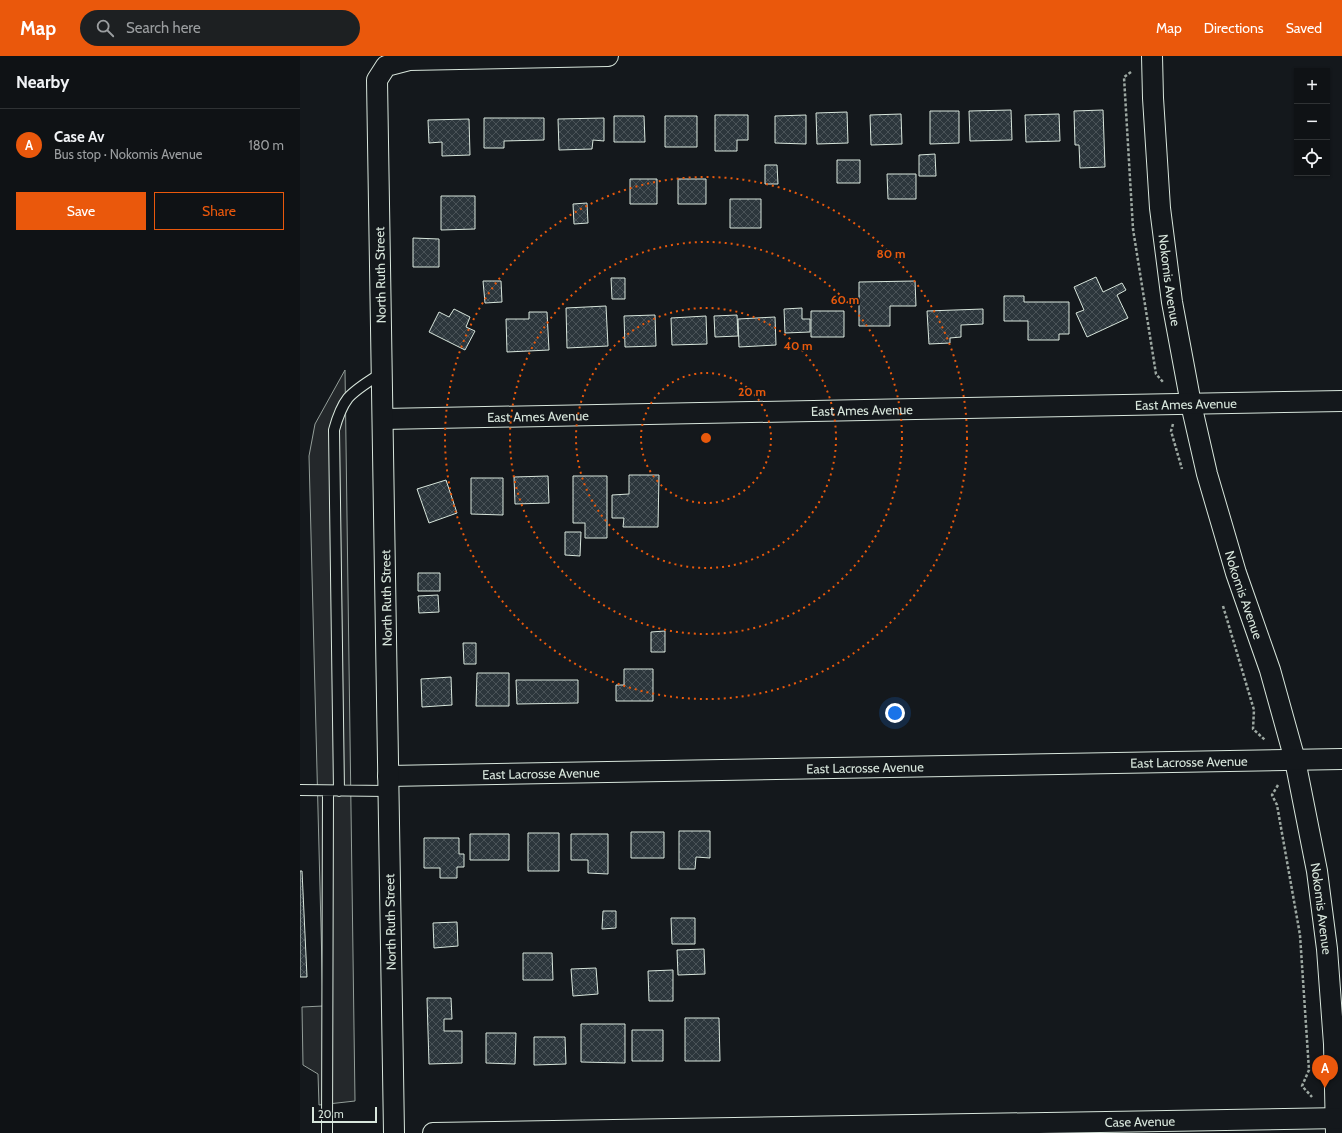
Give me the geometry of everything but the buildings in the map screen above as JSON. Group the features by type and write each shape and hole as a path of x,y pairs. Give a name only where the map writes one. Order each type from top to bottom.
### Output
{"street":[{"name":"North Ruth Street","path":"394,1133 377,80 386,66 409,60 608,56"},
{"name":"Nokomis Avenue","path":"1152,56 1152,98 1160,208 1172,302 1191,404 1207,474 1236,573 1270,670 1295,760 1317,870 1327,949 1338,1123"},
{"name":"East Ames Avenue","path":"383,419 1342,401"},
{"name":"East Lacrosse Avenue","path":"388,784 1342,759"},
{"name":"Case Avenue","path":"433,1133 998,1128 1338,1123"}],"lane":[{"path":"327,1133 333,791 334,430 348,398 382,373"},
{"path":"300,790 333,791 388,784"}],"path":[{"path":"1131,72 1124,77 1134,229 1156,374 1163,382"},
{"path":"1278,785 1272,795 1277,805 1300,935 1309,1070 1302,1086 1312,1097"}],"shaded area":[{"path":"345,370 355,1101 319,1105 318,1074 303,1065 302,1007 323,1006 309,456 315,424"}],"place":[{"name":"Case Av","path":"1325,1088"}]}
